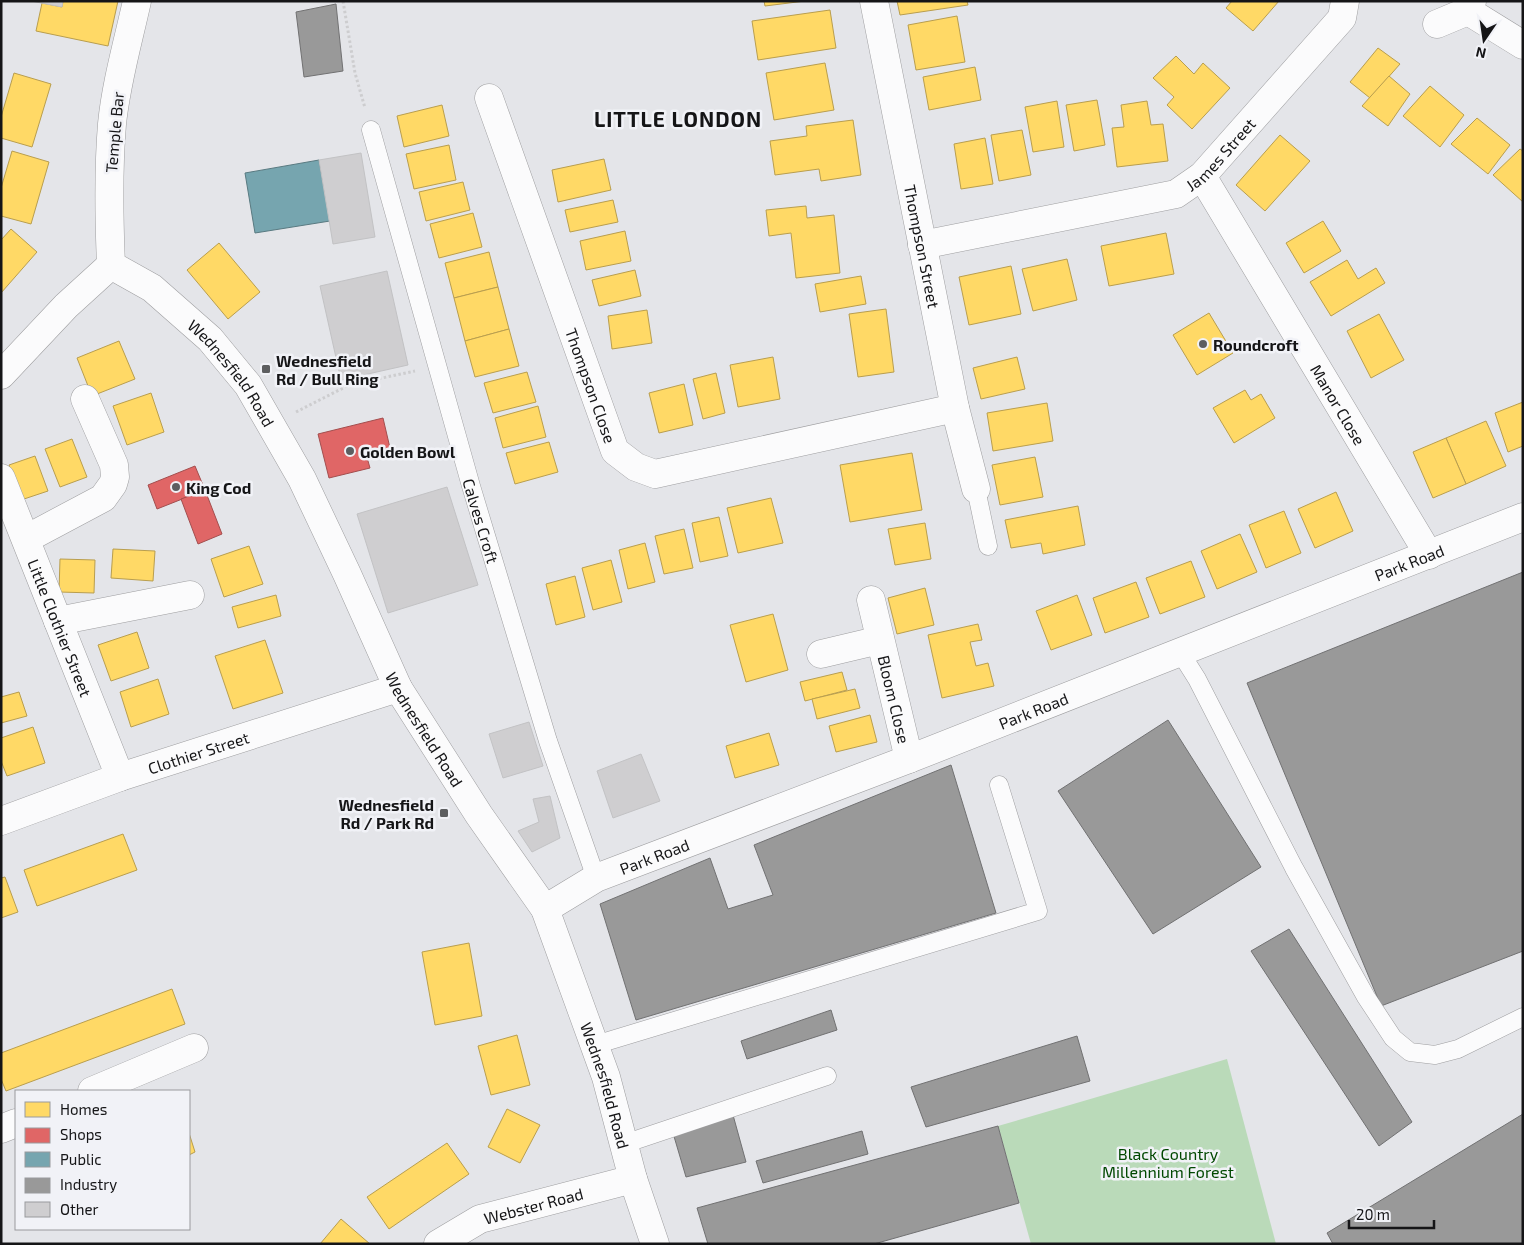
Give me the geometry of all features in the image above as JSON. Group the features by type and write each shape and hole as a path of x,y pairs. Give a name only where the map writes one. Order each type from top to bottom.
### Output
{"street":[{"name":"Temple Bar","path":"111,265 108,210 112,123 119,78 137,1"},
{"name":"Thompson Street","path":"874,1 955,408 976,489"},
{"name":"James Street","path":"922,244 1176,194 1202,176 1342,18 1345,1"},
{"path":"1437,24 1470,6 1523,45"},
{"name":"Thompson Close","path":"489,98 615,451 636,467 655,474 955,408"},
{"name":"Manor Close","path":"1202,176 1429,555"},
{"path":"1,375 66,306 111,265"},
{"name":"Wednesfield Road","path":"111,265 152,288 210,339 248,385 302,479 398,688 479,815 545,909 606,1077 633,1179 655,1244"},
{"path":"26,539 103,498 113,484 115,477 114,465 85,400"},
{"name":"Little Clothier Street","path":"1,478 120,777"},
{"name":"Park Road","path":"545,909 596,878 909,759 1523,517"},
{"path":"58,621 190,595"},
{"name":"Bloom Close","path":"871,600 909,759"},
{"name":"Bloom Close","path":"820,654 880,640"},
{"name":"Clothier Street","path":"1,821 120,777 398,688"},
{"path":"94,1090 194,1048"},
{"path":"1,1130 15,1123"},
{"name":"Webster Road","path":"438,1244 480,1220 633,1179"}],"lane":[{"name":"Calves Croft","path":"371,130 471,486 548,741 596,878"},
{"path":"976,489 988,546"},
{"path":"1180,652 1197,679 1294,868 1366,997 1393,1038 1410,1052 1435,1055 1458,1049 1523,1017"},
{"path":"594,1045 1038,911 999,785"},
{"path":"624,1144 827,1076"}],"path":[{"path":"343,1 355,73 371,130"},
{"path":"271,425 349,386 437,366"}],"green space":[{"name":"Black Country Millennium Forest","path":"1227,1059 1276,1244 1031,1244 998,1126"}],"building: Homes":[{"path":"63,1 118,1 108,46 36,31 42,3 62,7"},
{"path":"764,1 805,1 765,6"},
{"path":"897,1 967,1 968,5 900,15"},
{"path":"1232,1 1279,1 1253,31 1226,8"},
{"path":"830,10 836,48 758,60 752,21"},
{"path":"957,16 965,62 916,70 908,25"},
{"path":"1378,48 1400,64 1370,98 1350,82"},
{"path":"1176,56 1194,74 1203,63 1230,88 1192,129 1167,105 1174,97 1153,78"},
{"path":"825,63 834,110 774,120 766,73"},
{"path":"975,67 981,100 929,110 923,77"},
{"path":"14,73 51,84 32,147 1,138 1,117"},
{"path":"1389,76 1410,94 1388,126 1362,106"},
{"path":"1430,86 1464,115 1440,147 1403,116"},
{"path":"1097,100 1105,145 1074,151 1066,105"},
{"path":"1057,101 1064,147 1033,152 1025,107"},
{"path":"1147,101 1151,125 1163,124 1168,161 1117,167 1112,128 1124,127 1121,105"},
{"path":"442,105 449,136 404,147 397,116"},
{"path":"1477,118 1510,145 1488,174 1451,144"},
{"path":"853,120 861,175 821,181 819,169 775,175 770,141 807,136 806,126"},
{"path":"1022,130 1031,175 999,181 991,135"},
{"path":"1280,135 1310,161 1265,211 1236,185"},
{"path":"985,138 993,184 961,189 954,144"},
{"path":"449,145 456,180 414,189 406,154"},
{"path":"1520,149 1523,151 1523,202 1493,175"},
{"path":"12,151 49,162 31,224 1,216 1,188"},
{"path":"604,159 611,190 558,202 552,170"},
{"path":"463,182 470,210 426,221 419,192"},
{"path":"613,200 618,222 570,232 565,210"},
{"path":"806,206 807,218 834,215 840,273 796,278 791,233 769,236 766,210"},
{"path":"473,213 482,247 439,258 430,224"},
{"path":"1323,221 1341,251 1304,273 1286,243"},
{"path":"11,229 37,252 1,293 1,240"},
{"path":"625,231 631,261 586,270 580,241"},
{"path":"1166,233 1174,274 1109,286 1101,246"},
{"path":"219,243 260,292 228,319 187,270"},
{"path":"489,252 498,287 454,298 445,263"},
{"path":"1067,259 1077,300 1033,311 1022,269"},
{"path":"1347,260 1358,279 1376,268 1385,283 1331,316 1310,282"},
{"path":"1011,266 1021,314 969,325 959,277"},
{"path":"635,270 641,296 599,306 592,280"},
{"path":"861,276 866,304 820,312 815,284"},
{"path":"498,287 509,329 465,341 454,298"},
{"path":"886,309 894,372 858,377 849,314"},
{"path":"647,310 652,343 612,349 608,316"},
{"name":"Roundcroft","path":"1209,313 1233,353 1197,375 1173,335"},
{"path":"1379,314 1404,360 1371,378 1347,331"},
{"path":"509,329 519,366 475,377 465,341"},
{"path":"119,341 135,379 92,396 77,358"},
{"path":"773,357 780,399 738,407 730,365"},
{"path":"1017,357 1025,389 981,399 973,368"},
{"path":"527,372 536,402 493,413 484,383"},
{"path":"716,373 725,413 703,419 693,379"},
{"path":"684,384 693,425 659,433 649,393"},
{"path":"1245,390 1251,400 1261,394 1275,418 1234,443 1213,408"},
{"path":"151,393 164,432 127,445 113,406"},
{"path":"1523,402 1523,446 1508,452 1495,413"},
{"path":"1047,403 1053,441 993,451 987,413"},
{"path":"538,406 546,437 503,448 495,418"},
{"path":"1486,421 1506,466 1466,484 1446,438"},
{"path":"1446,438 1466,484 1433,498 1413,452"},
{"path":"72,439 87,477 60,487 45,449"},
{"path":"549,442 558,472 515,484 506,453"},
{"path":"912,453 922,510 850,522 840,465"},
{"path":"35,456 48,491 21,500 9,465"},
{"path":"1035,457 1043,497 1000,505 992,465"},
{"path":"1336,492 1353,531 1315,548 1298,509"},
{"path":"771,498 783,543 738,553 727,508"},
{"path":"1078,506 1085,545 1043,554 1041,543 1011,548 1005,520"},
{"path":"1284,511 1301,553 1266,568 1249,525"},
{"path":"719,517 728,556 700,562 692,523"},
{"path":"925,523 931,559 895,565 888,529"},
{"path":"684,529 693,568 664,574 655,536"},
{"path":"1240,534 1257,572 1217,589 1201,551"},
{"path":"645,543 655,582 628,589 619,550"},
{"path":"249,546 263,584 224,597 211,559"},
{"path":"113,549 155,551 153,581 111,578"},
{"path":"60,559 95,560 94,593 59,592"},
{"path":"611,560 622,602 593,610 582,568"},
{"path":"1191,561 1205,597 1160,614 1146,578"},
{"path":"575,576 585,617 556,625 546,584"},
{"path":"1136,582 1149,617 1105,633 1093,598"},
{"path":"925,588 934,625 897,634 888,598"},
{"path":"276,595 281,616 238,628 232,607"},
{"path":"1077,595 1092,635 1051,650 1036,611"},
{"path":"773,614 788,670 746,682 730,625"},
{"path":"978,624 982,640 970,642 976,666 988,663 994,686 942,698 928,635"},
{"path":"137,632 149,668 111,681 98,645"},
{"path":"265,640 283,693 233,709 215,656"},
{"path":"842,672 847,690 805,701 800,682"},
{"path":"158,679 169,714 131,727 120,692"},
{"path":"855,689 860,708 817,719 812,699"},
{"path":"19,692 27,716 1,723 1,697"},
{"path":"870,715 877,742 836,752 829,726"},
{"path":"33,727 45,763 7,776 1,761 1,738"},
{"path":"769,733 779,765 735,778 726,746"},
{"path":"123,834 137,870 37,906 24,870"},
{"path":"5,877 18,912 1,918 1,878"},
{"path":"469,943 482,1016 435,1025 422,952"},
{"path":"172,989 185,1024 6,1091 1,1079 1,1053"},
{"path":"517,1035 530,1085 491,1095 478,1046"},
{"path":"507,1109 540,1125 520,1163 488,1147"},
{"path":"190,1136 195,1152 190,1154"},
{"path":"447,1143 469,1174 389,1229 367,1197"},
{"path":"341,1219 370,1244 320,1244"}],"building: Shops":[{"name":"Golden Bowl","path":"383,418 390,448 366,454 370,468 329,478 318,434"},
{"name":"King Cod","path":"195,466 205,490 157,509 148,485"},
{"path":"205,490 222,534 198,544 181,499"}],"building: Public":[{"path":"319,160 330,221 255,233 245,173"}],"building: Industry":[{"path":"336,4 343,71 304,77 296,12"},
{"path":"1523,572 1523,951 1381,1006 1247,683"},
{"path":"1168,720 1261,867 1153,934 1058,791"},
{"path":"951,765 996,913 636,1020 600,904 710,858 728,909 773,895 754,845"},
{"path":"1289,929 1412,1122 1379,1146 1251,951"},
{"path":"831,1010 837,1030 747,1059 741,1041"},
{"path":"1077,1036 1090,1081 926,1127 911,1087"},
{"path":"1523,1114 1523,1244 1333,1244 1327,1233"},
{"path":"733,1115 746,1162 686,1177 673,1133"},
{"path":"998,1126 1019,1203 874,1244 708,1244 697,1208"},
{"path":"862,1131 868,1154 763,1183 756,1161"}],"building: Other":[{"path":"31,1 63,1 62,7"},
{"path":"361,153 375,237 333,244 319,160"},
{"path":"387,271 408,365 341,380 320,286"},
{"path":"447,487 478,585 388,613 357,514"},
{"path":"529,722 543,766 503,778 489,734"},
{"path":"641,754 660,801 613,818 597,771"},
{"path":"550,796 560,838 532,852 518,831 539,822 533,799"}],"place":[{"name":"Roundcroft","path":"1203,344"},
{"name":"Wednesfield Rd / Bull Ring","path":"266,369"},
{"name":"Golden Bowl","path":"350,451"},
{"name":"King Cod","path":"176,487"},
{"name":"Wednesfield Rd / Park Rd","path":"444,813"}],"district":[{"name":"LITTLE LONDON","path":"678,118"}]}
